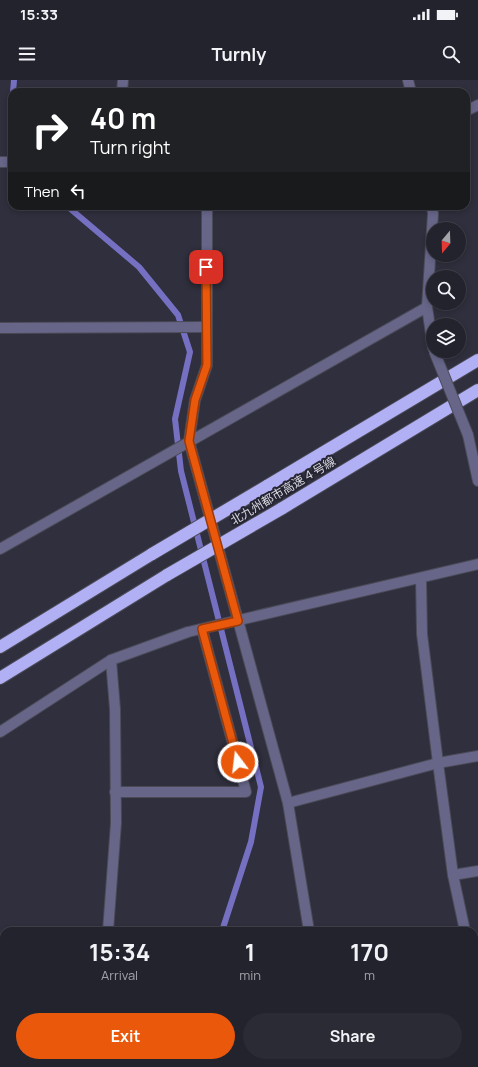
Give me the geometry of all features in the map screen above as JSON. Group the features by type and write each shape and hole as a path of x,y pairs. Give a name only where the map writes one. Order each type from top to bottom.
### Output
{"highway":[{"name":"北九州都市高速４号線","path":"0,647 152,554 478,360"},
{"name":"北九州都市高速４号線","path":"0,678 167,575 281,509 478,390"}],"street":[{"path":"206,210 207,365 195,400 189,441 288,803 308,927"},
{"path":"429,270 432,210"},
{"path":"0,549 426,309"},
{"path":"0,328 206,328"},
{"path":"437,358 468,435 478,481"},
{"path":"0,732 111,660 188,632 478,564"},
{"path":"421,578 422,634 453,874 464,927"},
{"path":"116,792 246,792 202,629"},
{"path":"108,927 116,823 115,708 111,660"},
{"path":"288,803 438,763 478,756"},
{"path":"453,874 478,871"}],"waterway":[{"path":"13,88 14,80"},
{"path":"72,210 139,267 178,315 190,352 175,419 181,471 261,787 251,842 223,927"}],"route":[{"path":"206,267 207,365 195,400 189,441 238,621 202,629 238,762"}]}
